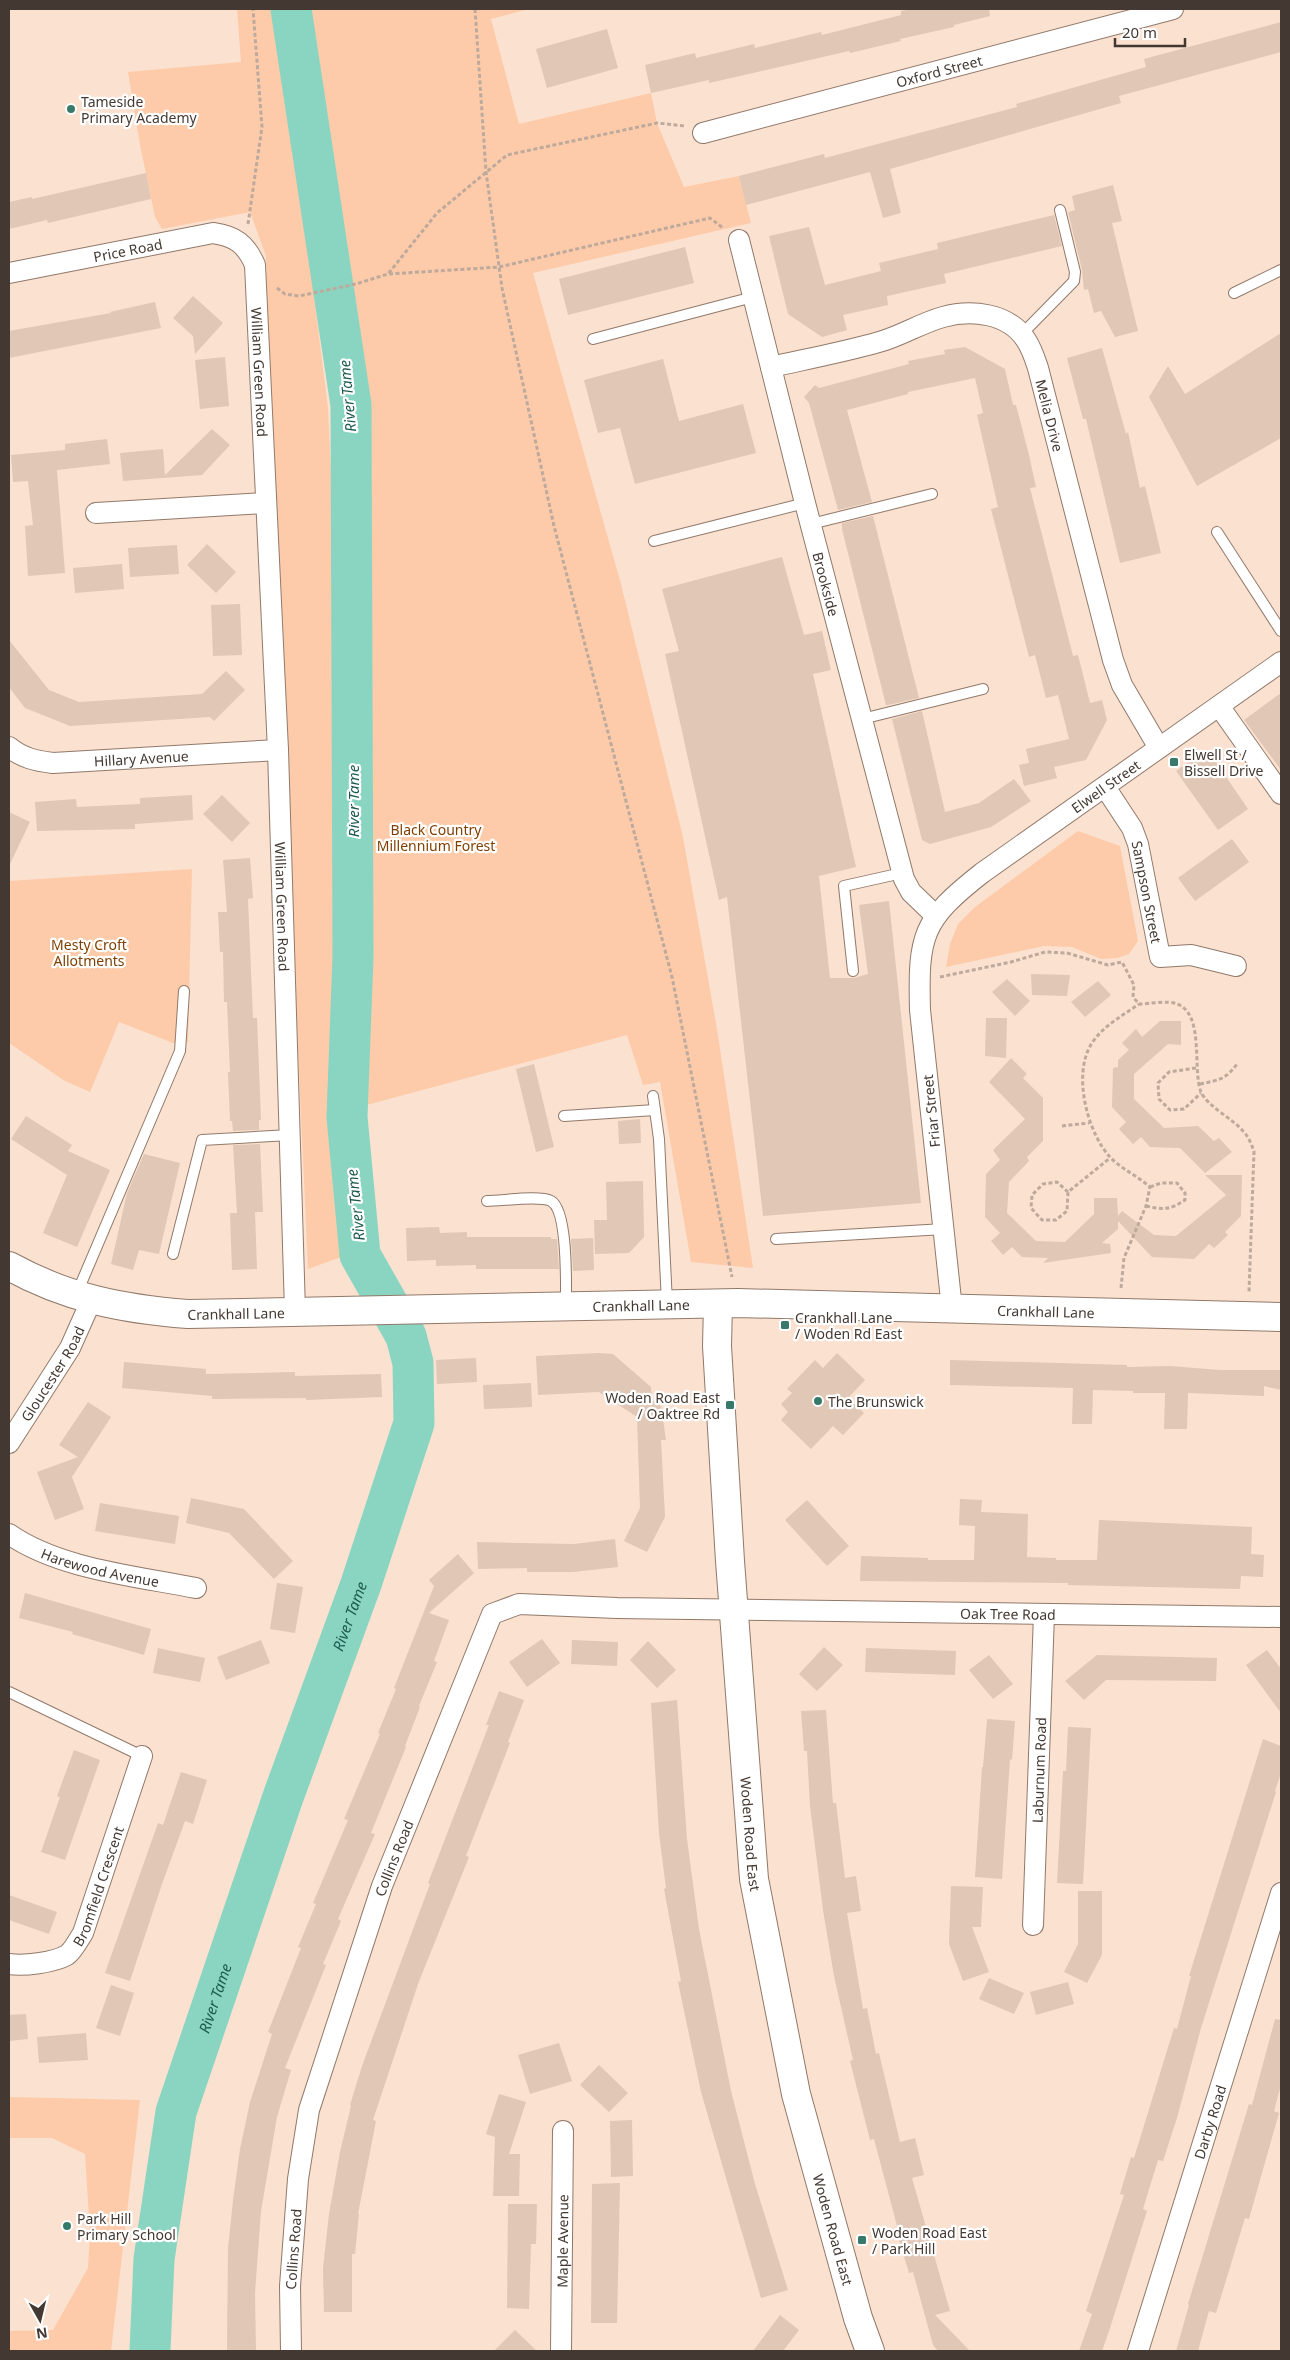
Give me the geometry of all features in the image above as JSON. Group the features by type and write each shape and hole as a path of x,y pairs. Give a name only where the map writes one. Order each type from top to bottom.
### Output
{"street":[{"name":"Oxford Street","path":"710,131 1174,9"},
{"name":"Price Road","path":"9,273 202,234 225,234 235,238 244,245"},
{"name":"Brookside","path":"739,240 805,503 902,873 911,892 936,916"},
{"name":"William Green Road","path":"244,245 255,265 278,750 295,1311"},
{"name":"Melia Drive","path":"771,367 880,342 942,317 957,314 986,314 1003,321 1026,339 1038,368 1113,660 1122,685 1159,748"},
{"path":"96,513 266,503"},
{"name":"Elwell Street","path":"936,916 946,902 982,873 1281,662"},
{"path":"1219,706 1281,794"},
{"name":"Hillary Avenue","path":"9,747 15,753 34,761 53,763 278,750"},
{"name":"Sampson Street","path":"1105,787 1132,828 1138,844 1160,958 1191,955 1236,966"},
{"name":"Friar Street","path":"936,916 922,946 919,980 920,1010 952,1309"},
{"name":"Crankhall Lane","path":"9,1266 84,1298 142,1310 188,1314 728,1303 1281,1317"},
{"name":"Gloucester Road","path":"9,1443 70,1348 84,1298"},
{"name":"Woden Road East","path":"728,1303 717,1356 754,1879 796,2094 858,2318 870,2351"},
{"name":"Harewood Avenue","path":"9,1534 24,1545 68,1562 196,1588"},
{"name":"Collins Road","path":"292,2351 290,2286 298,2179 309,2110 382,1886 492,1614 519,1604 735,1610"},
{"name":"Oak Tree Road","path":"735,1610 1281,1617"},
{"name":"Laburnum Road","path":"1034,1926 1044,1614"},
{"name":"Bromfield Crescent","path":"9,1964 20,1966 42,1963 67,1955 83,1933 142,1756"},
{"name":"Darby Road","path":"1138,2351 1281,1893"},
{"name":"Maple Avenue","path":"561,2351 563,2131"}],"lane":[{"path":"1021,335 1074,281 1075,272 1060,210"},
{"path":"1234,293 1281,270"},
{"path":"593,339 753,297"},
{"path":"811,524 932,494"},
{"path":"654,541 805,503"},
{"path":"1217,532 1281,631"},
{"path":"862,719 983,689"},
{"path":"853,971 844,886 902,873"},
{"path":"84,1298 180,1051 184,991"},
{"path":"653,1096 659,1139 667,1304"},
{"path":"564,1116 655,1110"},
{"path":"173,1254 202,1140 290,1135"},
{"path":"487,1201 536,1199 550,1200 556,1205 565,1239 566,1306"},
{"path":"776,1239 944,1229"},
{"path":"9,1692 142,1756"}],"path":[{"path":"244,245 262,127 253,9"},
{"path":"475,9 486,172 499,267 554,526 672,977 728,1303"},
{"path":"388,274 437,213 506,155 657,123 710,131"},
{"path":"300,296 356,284 388,274 499,267 710,218 739,240"},
{"path":"919,980 1011,962 1045,952 1067,953 1108,966 1122,962 1134,985 1133,997 1139,1004"},
{"path":"1150,1187 1110,1158 1089,1123 1084,1088 1085,1062 1091,1044 1108,1026 1139,1004 1176,1003 1187,1010 1193,1021 1196,1068 1201,1093 1243,1130 1254,1151 1248,1316"},
{"path":"1200,1084 1221,1080 1229,1075 1238,1064"},
{"path":"1196,1068 1170,1072 1158,1083 1159,1099 1170,1110 1184,1109 1201,1093"},
{"path":"1062,1126 1089,1123"},
{"path":"1068,1192 1057,1182 1044,1184 1032,1195 1031,1208 1042,1220 1056,1220 1067,1210 1068,1192 1110,1158"},
{"path":"1146,1206 1159,1209 1174,1208 1185,1200 1185,1193 1177,1183 1161,1183 1150,1187"},
{"path":"1120,1313 1124,1258 1146,1206 1150,1187"}],"green space":[{"path":"237,9 271,9 311,272 328,408 337,607 333,689 336,779 333,1054 335,1142 344,1256 308,1269 274,520 266,256 250,212 162,229 155,217 140,145 128,72 241,62"},
{"name":"Black Country Millennium Forest","path":"299,9 529,9 491,19 519,124 651,93 657,123 684,187 739,176 751,223 533,273 621,584 683,837 717,1029 753,1268 691,1262 660,1082 643,1085 627,1035 359,1107 363,459"},
{"path":"1078,831 1120,846 1138,941 1129,954 1117,958 1101,959 1072,947 1044,946 946,967 950,944 958,924 975,907"},
{"name":"Mesty Croft Allotments","path":"192,869 188,1042 173,1043 119,1022 90,1092 65,1081 9,1043 9,881"},
{"path":"9,2097 140,2100 111,2351 9,2351 9,2331 53,2330 88,2268 90,2233 85,2154 52,2138 9,2138"}],"building":[{"path":"913,9 989,9 990,16 850,53 849,51 709,83 709,80 651,93 645,65 695,53 696,58 754,44 755,48 821,32 822,35 901,15 901,11"},
{"path":"1281,22 1281,52 1119,96 1121,103 890,169 901,213 883,218 870,172 746,205 739,176 824,154 825,158 1017,107 1016,104 1146,67 1144,59"},
{"path":"607,29 618,68 547,88 536,49"},
{"path":"146,173 151,199 48,223 47,220 9,229 9,202 32,197 32,199"},
{"path":"1113,185 1122,221 1112,223 1138,331 1115,337 1101,311 1094,313 1088,289 1084,290 1082,270 1068,212 1075,210 1072,196"},
{"path":"1054,215 1062,246 944,274 946,283 887,296 888,305 843,315 847,330 822,337 788,314 769,236 809,227 825,285 881,271 879,263 938,249 937,243"},
{"path":"685,247 694,283 568,315 559,279"},
{"path":"193,296 223,323 195,354 193,336 173,318"},
{"path":"155,302 161,328 9,358 9,331 111,313"},
{"path":"1281,333 1281,438 1197,486 1149,397 1168,366 1185,394"},
{"path":"965,347 1005,369 1013,405 1016,405 1029,455 1036,487 1030,488 1073,656 1078,655 1090,703 1102,700 1107,720 1086,760 1054,767 1057,778 1024,786 1019,765 1029,763 1026,749 1069,739 1058,695 1046,698 1035,655 1029,657 991,509 998,507 977,415 983,413 975,378 908,392 908,394 847,410 872,502 838,510 809,403 804,397 815,385 819,388 909,364 908,361 945,354 944,350"},
{"path":"1102,348 1126,434 1128,432 1140,488 1145,486 1161,553 1120,563 1086,419 1083,419 1067,358"},
{"path":"225,357 229,406 200,409 195,360"},
{"path":"663,359 679,421 743,404 756,453 635,484 620,428 598,433 584,380"},
{"path":"212,429 230,445 202,475 123,481 120,453 163,449 165,475"},
{"path":"107,439 110,464 57,470 65,573 28,576 25,526 33,525 28,481 13,482 11,455 65,450 65,444"},
{"path":"873,516 919,698 888,705 886,705 842,529 842,523"},
{"path":"207,544 236,572 216,593 187,565"},
{"path":"177,545 179,574 130,577 128,548"},
{"path":"782,557 804,635 822,631 831,670 813,674 856,867 819,876 830,978 854,978 868,974 859,905 889,901 921,1203 763,1216 727,897 719,900 665,654 679,651 662,589"},
{"path":"122,564 124,589 75,593 73,568"},
{"path":"240,604 242,655 213,656 211,605"},
{"path":"9,640 49,690 79,702 202,694 226,671 245,690 214,721 210,717 70,726 25,708 9,687"},
{"path":"1281,693 1281,770 1244,720"},
{"path":"922,711 945,812 979,803 1014,779 1031,801 991,827 930,844 922,840 892,719"},
{"path":"1207,749 1248,809 1218,830 1176,771"},
{"path":"192,795 193,820 135,824 135,829 37,831 35,802 76,799 77,807 140,804 140,798"},
{"path":"222,795 250,823 232,842 203,814"},
{"path":"9,812 30,822 9,866"},
{"path":"1232,839 1249,862 1195,901 1178,878"},
{"path":"250,858 253,898 248,899 253,1018 257,1018 261,1120 259,1120 259,1130 233,1131 232,1121 230,1121 227,1002 224,1002 223,952 220,952 218,912 227,912 223,860"},
{"path":"1031,974 1070,975 1067,996 1032,995"},
{"path":"1007,979 1030,1001 1015,1016 992,992"},
{"path":"1098,981 1111,995 1085,1017 1071,1002"},
{"path":"986,1018 1007,1018 1006,1058 985,1056"},
{"path":"1160,1021 1181,1021 1181,1045 1168,1044 1134,1074 1134,1099 1164,1128 1198,1126 1214,1141 1219,1138 1232,1152 1205,1173 1180,1148 1150,1147 1141,1137 1133,1144 1119,1129 1126,1122 1112,1107 1113,1068 1118,1067 1118,1060 1129,1050 1122,1043 1136,1029 1142,1037"},
{"path":"1011,1058 1027,1074 1023,1078 1043,1098 1043,1141 1027,1157 1029,1161 1009,1182 1007,1213 1036,1241 1065,1242 1094,1214 1094,1198 1117,1198 1118,1216 1122,1211 1154,1235 1176,1236 1226,1195 1205,1175 1242,1175 1241,1216 1225,1232 1228,1235 1214,1248 1209,1244 1194,1259 1152,1257 1118,1221 1118,1229 1102,1243 1110,1244 1111,1253 1043,1263 1048,1258 1022,1257 1012,1247 1003,1255 991,1241 1000,1233 985,1217 986,1174 1000,1160 993,1150 1025,1119 989,1082"},
{"path":"534,1064 554,1147 536,1152 516,1069"},
{"path":"26,1116 72,1145 68,1151 110,1170 77,1247 43,1233 67,1175 11,1139"},
{"path":"640,1119 641,1143 619,1144 618,1121"},
{"path":"260,1144 263,1212 255,1212 257,1269 232,1270 230,1213 237,1213 233,1145"},
{"path":"144,1154 180,1163 159,1254 139,1250 133,1270 111,1264 127,1193"},
{"path":"643,1181 644,1237 629,1253 595,1254 594,1220 607,1220 606,1182"},
{"path":"439,1227 440,1233 467,1232 467,1237 551,1237 551,1239 557,1239 559,1269 476,1269 476,1265 436,1266 436,1260 407,1261 406,1228"},
{"path":"593,1238 594,1270 573,1271 571,1239"},
{"name":"The Brunswick","path":"837,1353 865,1380 848,1398 864,1413 843,1435 833,1426 811,1449 781,1420 788,1412 781,1404 792,1393 787,1389 815,1360 823,1368"},
{"path":"613,1354 651,1387 652,1400 661,1406 666,1440 661,1440 665,1517 647,1552 624,1541 640,1508 637,1417 599,1392 538,1395 536,1356"},
{"path":"476,1358 477,1382 437,1384 436,1360"},
{"path":"950,1360 1127,1365 1127,1367 1170,1366 1220,1370 1281,1370 1281,1390 1264,1386 1264,1396 1188,1393 1187,1429 1164,1429 1165,1393 1093,1390 1092,1424 1072,1424 1073,1388 950,1385"},
{"path":"124,1362 206,1369 206,1374 295,1372 295,1376 381,1374 382,1397 306,1400 306,1398 212,1399 212,1396 122,1388"},
{"path":"531,1383 532,1407 484,1409 483,1385"},
{"path":"88,1402 111,1417 72,1477 84,1509 55,1520 37,1472 78,1457 59,1445"},
{"path":"191,1498 244,1509 293,1561 274,1579 229,1533 186,1523"},
{"path":"960,1499 982,1500 981,1512 1028,1514 1027,1557 1056,1558 1056,1560 1097,1560 1099,1520 1252,1527 1251,1554 1264,1555 1263,1577 1241,1576 1240,1589 1068,1585 1068,1583 860,1581 861,1556 928,1558 928,1560 974,1560 975,1526 959,1525"},
{"path":"807,1500 849,1546 827,1566 785,1520"},
{"path":"100,1503 179,1516 175,1544 95,1531"},
{"path":"615,1539 618,1567 573,1572 527,1572 527,1568 478,1569 477,1542 574,1544"},
{"path":"458,1554 474,1573 429,1613 449,1620 434,1661 437,1662 419,1706 406,1747 371,1833 375,1834 338,1919 341,1921 323,1964 326,1965 285,2068 291,2070 277,2117 261,2211 255,2293 256,2350 227,2351 228,2249 233,2200 240,2149 250,2102 272,2034 268,2032 301,1948 298,1947 316,1904 313,1903 348,1820 344,1819 380,1734 378,1733 396,1689 394,1688 434,1586 429,1580"},
{"path":"277,1583 303,1587 295,1633 270,1629"},
{"path":"25,1593 151,1629 144,1655 72,1634 73,1632 19,1618"},
{"path":"542,1639 560,1663 527,1687 509,1662"},
{"path":"261,1640 270,1663 226,1680 217,1657"},
{"path":"572,1640 618,1642 617,1666 571,1664"},
{"path":"648,1641 676,1670 657,1688 630,1660"},
{"path":"824,1647 843,1665 817,1691 799,1674"},
{"path":"158,1648 205,1658 200,1682 153,1673"},
{"path":"866,1648 956,1651 955,1675 865,1672"},
{"path":"1267,1650 1281,1669 1281,1713 1246,1665"},
{"path":"989,1655 1013,1684 993,1699 969,1670"},
{"path":"1097,1655 1217,1658 1216,1681 1106,1680 1084,1700 1065,1681"},
{"path":"499,1691 524,1700 508,1742 510,1743 466,1856 469,1857 418,1984 373,2120 376,2121 358,2214 355,2254 352,2254 352,2312 324,2312 323,2268 329,2214 350,2105 362,2066 430,1884 428,1883 489,1725 486,1725"},
{"path":"677,1700 687,1839 699,1929 731,2091 755,2184 788,2290 761,2298 701,2092 678,1982 681,1981 664,1889 666,1888 659,1833 651,1703"},
{"path":"826,1710 833,1803 836,1803 845,1878 856,1876 861,1911 847,1913 863,2009 867,2008 876,2054 879,2053 900,2142 915,2138 924,2175 912,2178 950,2311 935,2315 970,2351 938,2351 933,2345 913,2272 909,2273 898,2237 900,2237 874,2139 870,2140 850,2061 853,2060 834,1976 823,1910 810,1806 807,1751 804,1751 801,1711"},
{"path":"987,1719 1015,1721 1012,1760 1010,1759 1002,1879 975,1877"},
{"path":"1068,1727 1091,1728 1083,1884 1057,1883 1063,1771 1066,1771"},
{"path":"1263,1739 1281,1746 1281,1773 1276,1792 1201,2028 1177,2118 1163,2161 1158,2160 1143,2209 1147,2211 1102,2351 1079,2351 1092,2314 1086,2311 1124,2195 1120,2194 1131,2157 1134,2158 1174,2028 1177,2029 1191,1976 1189,1976"},
{"path":"74,1750 100,1760 65,1860 41,1852 60,1797 57,1796"},
{"path":"181,1772 207,1780 193,1824 185,1821 130,1981 105,1973 158,1823 163,1825"},
{"path":"951,1886 983,1887 981,1927 972,1927 989,1972 963,1981 949,1944"},
{"path":"1078,1891 1102,1891 1102,1955 1087,1983 1064,1972 1078,1944"},
{"path":"9,1895 57,1912 49,1934 9,1920"},
{"path":"989,1978 1024,1993 1014,2014 979,1999"},
{"path":"1068,1982 1074,2004 1036,2015 1030,1992"},
{"path":"111,1985 134,1993 120,2036 96,2028"},
{"path":"26,2014 28,2039 9,2041 9,2015"},
{"path":"1275,2019 1281,2020 1281,2085 1274,2111 1279,2113 1249,2219 1245,2218 1216,2313 1209,2311 1198,2351 1176,2351 1188,2304 1249,2104 1252,2105"},
{"path":"86,2033 88,2060 39,2063 37,2037"},
{"path":"559,2043 572,2081 530,2094 518,2055"},
{"path":"599,2065 628,2093 609,2112 580,2085"},
{"path":"499,2094 526,2102 509,2154 520,2154 519,2196 493,2196 495,2137 486,2134"},
{"path":"632,2120 633,2176 611,2177 610,2121"},
{"path":"620,2183 617,2323 591,2323 592,2184"},
{"path":"508,2204 537,2204 536,2244 531,2244 529,2309 507,2308"},
{"path":"780,2315 799,2330 783,2351 753,2351"},
{"path":"515,2330 537,2351 494,2351"}],"waterway":[{"name":"River Tame","path":"150,2351 154,2259 176,2112 283,1797 361,1584 414,1423 413,1363 406,1336 360,1255 347,1117 353,956 351,405 291,9"}],"place":[{"name":"Tameside Primary Academy","path":"71,109"},
{"name":"Elwell St / Bissell Drive","path":"1174,762"},
{"name":"Crankhall Lane / Woden Rd East","path":"785,1325"},
{"name":"The Brunswick","path":"818,1401"},
{"name":"Woden Road East / Oaktree Rd","path":"730,1405"},
{"name":"Park Hill Primary School","path":"67,2226"},
{"name":"Woden Road East / Park Hill","path":"862,2240"}]}
